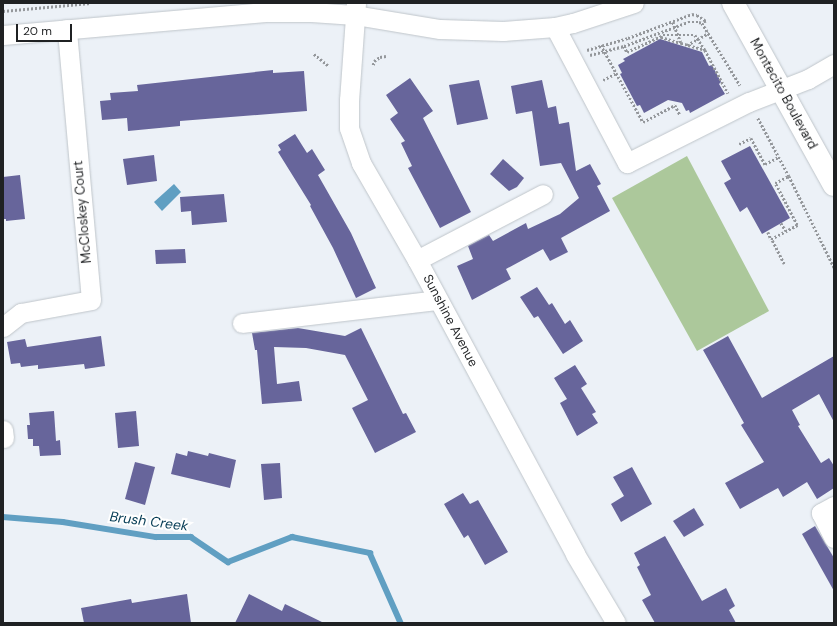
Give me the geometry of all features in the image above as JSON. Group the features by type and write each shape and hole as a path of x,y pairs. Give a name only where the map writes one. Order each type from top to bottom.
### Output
{"main road":[{"name":"Montecito Boulevard","path":"733,3 834,185"}],"street":[{"path":"3,35 268,12 318,12 356,9 440,29 502,31 555,27 573,24 634,3"},
{"name":"Sunshine Avenue","path":"356,9 349,100 349,128 361,163 418,260 438,300 575,554 616,623"},
{"path":"555,27 572,56 628,163 749,102 808,79 834,64"},
{"name":"McCloskey Court","path":"3,327 21,313 91,300 67,29"},
{"path":"418,260 543,194"},
{"path":"242,322 438,300"},
{"path":"834,506 821,513 834,538"}],"path":[{"path":"3,11 91,3"},
{"path":"572,56 601,45 628,38 692,14 706,21 702,23"},
{"path":"673,22 681,43"},
{"path":"605,51 624,46 688,22 702,23 749,102 779,157 834,267"},
{"path":"687,45 709,33"},
{"path":"624,46 627,52 660,37 695,35 705,50 730,98"},
{"path":"660,37 705,50"},
{"path":"601,45 643,122 675,105 682,119"},
{"path":"314,54 329,66"},
{"path":"373,65 374,61 380,57 386,56"},
{"path":"739,144 751,138 765,164 779,157"},
{"path":"771,239 797,226 775,183 789,176"},
{"path":"781,223 786,231"},
{"path":"768,232 784,264"}],"green space":[{"path":"687,156 769,311 697,351 612,198"}],"water":[{"path":"174,184 181,192 162,211 154,202"}],"building":[{"path":"660,39 702,52 709,66 712,65 721,82 719,84 725,94 690,113 689,110 686,111 682,103 668,100 644,113 640,105 637,106 620,74 622,73 618,65 625,61 623,59"},
{"path":"273,70 273,73 304,71 307,111 180,121 180,126 128,131 127,118 102,120 100,101 111,100 110,93 138,91 137,85"},
{"path":"410,78 433,111 423,118 471,212 440,228 408,168 412,166 401,143 405,141 390,119 398,113 386,95"},
{"path":"479,80 488,119 457,125 449,85"},
{"path":"542,80 548,108 556,106 559,124 569,122 576,171 590,164 601,184 597,186 610,211 561,238 568,252 550,261 543,249 506,269 511,279 472,300 457,266 473,259 468,246 489,235 493,241 526,223 528,229 560,214 579,198 561,163 540,166 532,111 516,114 511,86"},
{"path":"295,134 307,153 312,149 325,170 318,175 351,233 376,288 356,298 333,248 310,206 311,205 278,152 281,150 278,145"},
{"path":"750,146 790,218 762,234 747,207 740,212 724,183 731,179 721,161"},
{"path":"154,155 157,181 127,185 123,159"},
{"path":"503,159 524,178 517,187 509,191 490,174"},
{"path":"20,175 25,219 6,221 6,219 3,219 3,177"},
{"path":"224,194 227,222 192,225 191,211 181,212 180,197"},
{"path":"185,249 186,263 156,264 155,250"},
{"path":"537,287 549,305 552,303 565,324 570,320 583,341 563,354 538,316 534,318 520,297"},
{"path":"298,328 345,336 361,328 403,414 406,413 416,432 375,453 352,408 368,400 345,355 306,348 274,347 277,384 299,381 302,401 262,404 257,350 255,350 252,333"},
{"path":"101,336 105,366 85,369 84,364 38,369 38,365 21,367 20,363 11,364 7,342 25,339 27,347"},
{"path":"728,336 762,398 834,356 834,422 819,394 792,410 800,425 798,426 821,463 829,458 834,466 834,488 817,499 807,482 783,497 778,488 740,509 725,483 764,462 741,425 744,423 703,350"},
{"path":"575,365 587,384 581,388 596,412 592,414 598,423 577,436 560,403 567,399 554,378"},
{"path":"54,411 56,441 60,440 61,455 40,456 39,446 33,446 33,439 28,439 27,425 30,425 29,413"},
{"path":"136,411 139,446 118,448 115,413"},
{"path":"188,451 208,456 209,453 236,460 230,488 171,474 176,453 187,456"},
{"path":"135,462 155,467 145,505 125,499"},
{"path":"280,463 282,498 264,500 261,464"},
{"path":"632,467 652,504 621,522 611,504 624,496 613,477"},
{"path":"463,493 470,504 478,500 508,552 485,565 468,535 464,538 444,504"},
{"path":"694,508 704,525 684,537 673,521"},
{"path":"815,526 834,558 834,591 802,534"},
{"path":"665,536 702,601 726,588 735,606 729,610 736,623 655,623 642,600 651,595 637,567 640,565 634,553"},
{"path":"187,594 191,623 84,623 81,608 131,599 132,603"},
{"path":"249,594 282,611 285,604 324,623 235,623"}],"waterway":[{"name":"Brush Creek","path":"3,517 63,522 156,537 191,537 228,562 292,537 370,553 401,623"}]}
